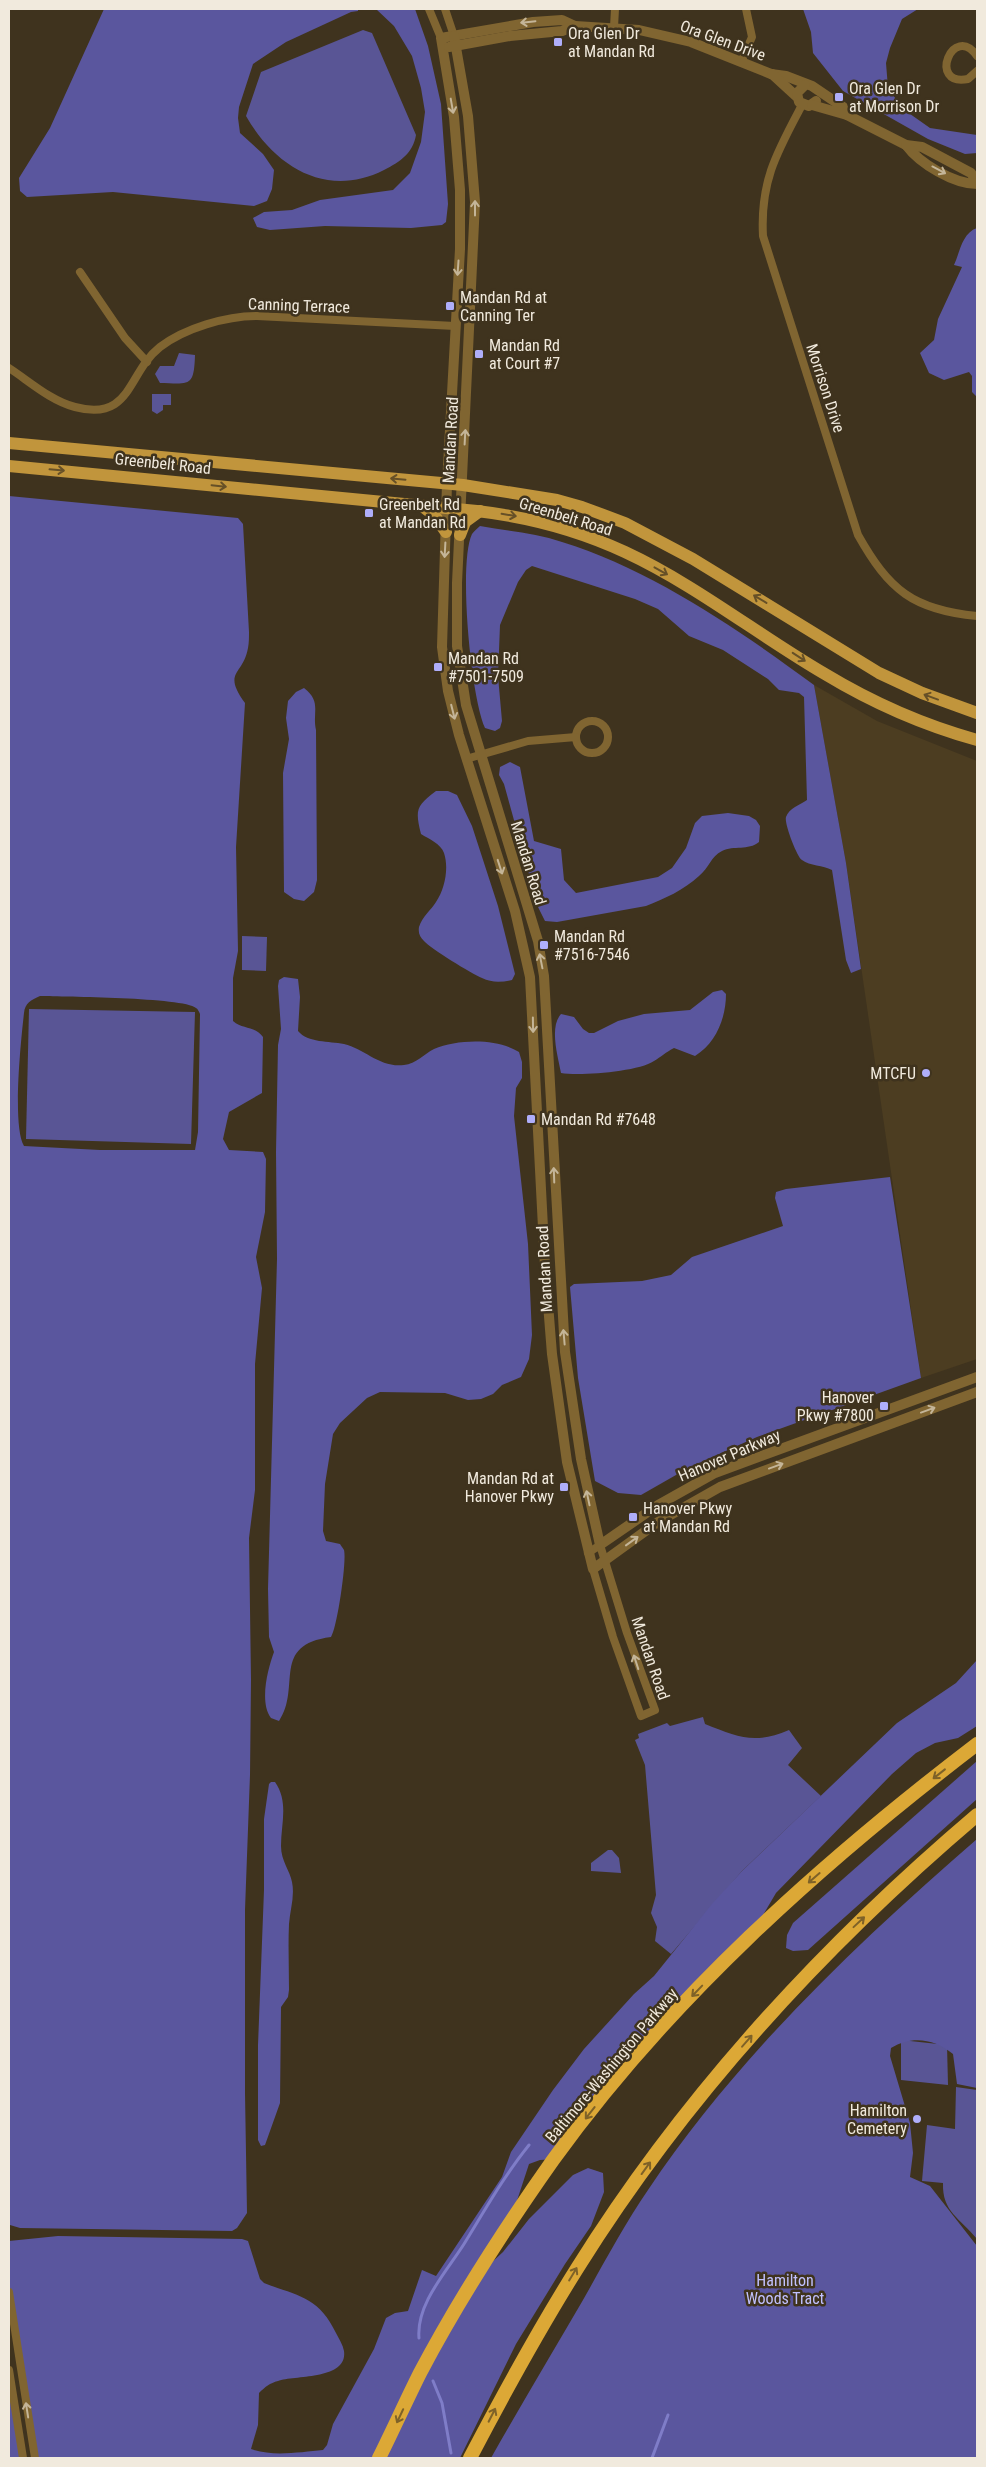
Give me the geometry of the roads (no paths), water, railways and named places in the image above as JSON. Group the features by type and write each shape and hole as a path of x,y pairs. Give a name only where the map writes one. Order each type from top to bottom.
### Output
{"highway":[{"name":"Baltimore-Washington Parkway","path":"380,2458 420,2373 462,2300 509,2225 554,2159 647,2044 750,1936 802,1888 880,1821 977,1744"},
{"path":"470,2458 533,2340 578,2266 618,2207 701,2095 795,1987 847,1934 977,1815"}],"main road":[{"name":"Greenbelt Road","path":"9,443 447,484 557,500 625,523 693,559 879,674 922,693 977,713"},
{"name":"Greenbelt Road","path":"9,466 480,511 513,516 560,527 626,552 673,578 862,696 900,713 977,740"},
{"path":"422,506 435,516 446,532"},
{"path":"460,535 465,522 480,511"}],"street":[{"name":"Mandan Road","path":"430,9 442,43 454,117 460,190 460,249 447,484 442,647 452,706 466,759 514,911 530,977 544,1257 552,1354 567,1462 588,1553 626,1677 641,1716 655,1710 634,1656 604,1561 589,1504 565,1352 544,976 538,941 480,755 466,704 457,646 461,509 475,202 468,116 455,41 445,9"},
{"path":"614,27 615,9"},
{"path":"742,60 752,37 746,9"},
{"name":"Ora Glen Drive","path":"442,43 533,22 562,20 575,26 614,27 691,42 742,60 771,74 803,102 847,115 906,145 916,158 964,184 977,183"},
{"path":"976,74 963,80 953,77 947,68 947,58 954,49 964,47 970,48 977,56"},
{"name":"Ora Glen Drive","path":"771,74 786,76 805,85"},
{"path":"805,85 812,86 816,91 816,100 803,102 798,90 805,85"},
{"name":"Ora Glen Drive","path":"816,91 843,107 847,115"},
{"name":"Morrison Drive","path":"803,102 772,166 765,187 763,236 858,535 878,568 905,594 920,603 944,612 977,616"},
{"path":"80,272 125,338 147,362"},
{"name":"Canning Terrace","path":"9,368 61,402 72,407 98,410 109,408 120,401 147,362 161,346 176,337 225,319 247,316 455,326"},
{"path":"588,721 600,723 608,735 604,746 591,752 581,748 576,737 581,725 588,721"},
{"path":"466,759 528,741 576,737"},
{"name":"Hanover Parkway","path":"588,1553 658,1505 715,1473 977,1377"},
{"name":"Hanover Parkway","path":"593,1569 665,1518 720,1487 977,1392"},
{"path":"9,2292 35,2458"},
{"path":"9,2370 23,2458"}],"waterway":[{"path":"419,2338 419,2325 427,2300 503,2181 529,2145"},
{"path":"433,2381 442,2403 451,2453"},
{"path":"652,2458 668,2415"}],"place":[{"name":"Ora Glen Dr at Mandan Rd","path":"558,42"},
{"name":"Ora Glen Dr at Morrison Dr","path":"839,97"},
{"name":"Mandan Rd at Canning Ter","path":"450,306"},
{"name":"Mandan Rd at Court #7","path":"479,354"},
{"name":"Greenbelt Rd at Mandan Rd","path":"369,513"},
{"name":"Mandan Rd #7501-7509","path":"438,667"},
{"name":"Mandan Rd #7516-7546","path":"544,945"},
{"name":"MTCFU","path":"926,1073"},
{"name":"Mandan Rd #7648","path":"531,1119"},
{"name":"Hanover Pkwy #7800","path":"884,1406"},
{"name":"Mandan Rd at Hanover Pkwy","path":"564,1487"},
{"name":"Hanover Pkwy at Mandan Rd","path":"633,1517"},
{"name":"Hamilton Cemetery","path":"917,2119"}],"park label":[{"name":"Hamilton Woods Tract","path":"785,2289"}]}
